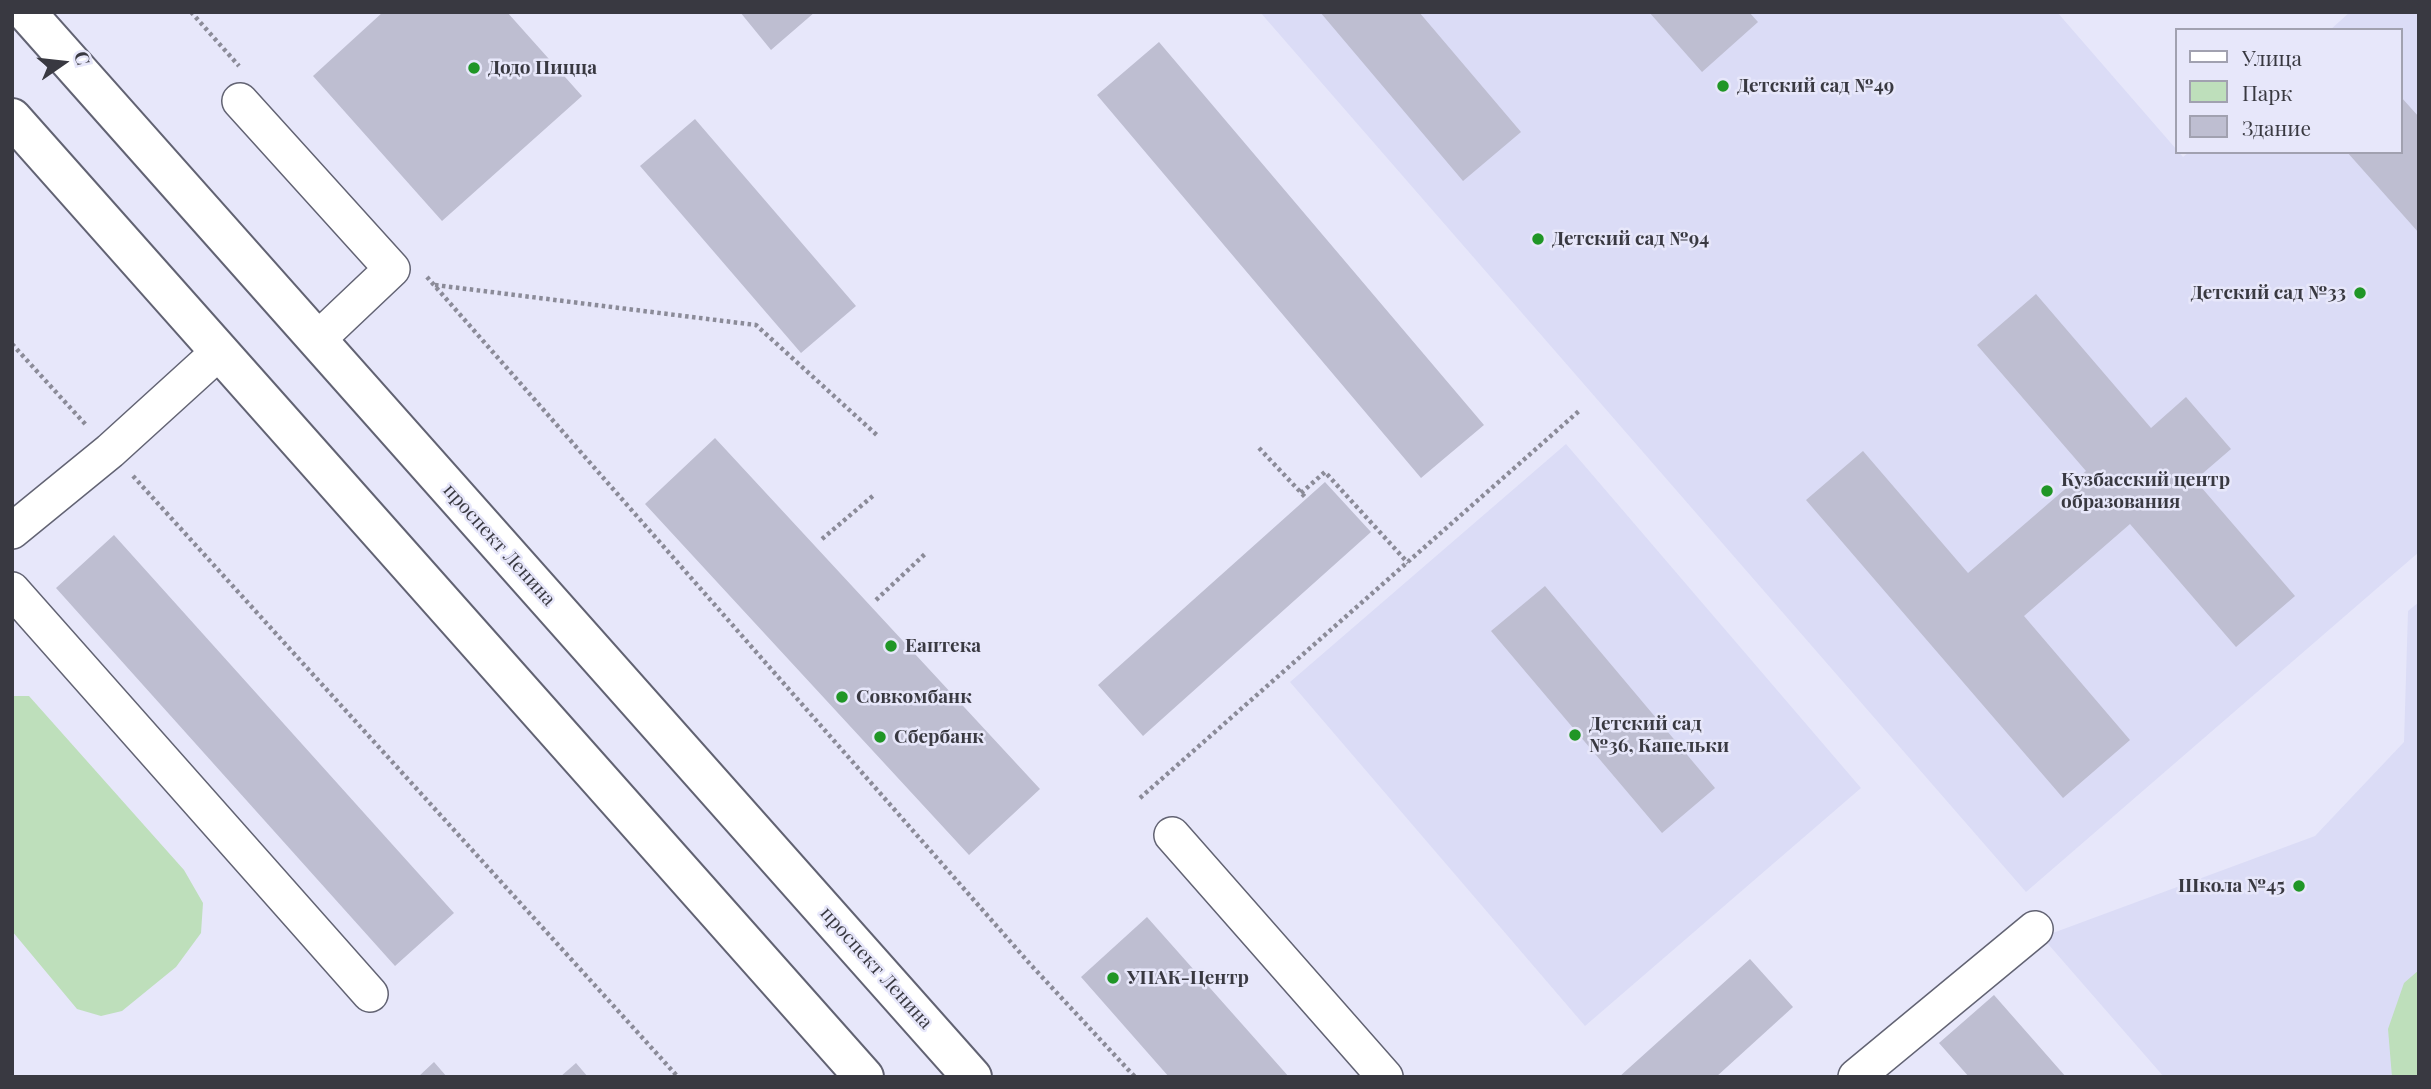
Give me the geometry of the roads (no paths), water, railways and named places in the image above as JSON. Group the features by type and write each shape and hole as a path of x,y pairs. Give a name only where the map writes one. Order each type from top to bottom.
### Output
{"main road":[{"name":"проспект Ленина","path":"26,12 972,1077"},
{"path":"12,118 864,1077"}],"lane":[{"path":"243,87 393,269 317,340"},
{"path":"12,530 110,451 220,351"},
{"path":"12,590 370,994"},
{"path":"1172,835 1385,1077"},
{"path":"1856,1077 2035,929"}],"place":[{"name":"Додо Пицца","path":"474,68"},
{"name":"Детский сад №49","path":"1723,86"},
{"name":"Детский сад №94","path":"1538,239"},
{"name":"Детский сад №33","path":"2360,293"},
{"name":"Кузбасский центр образования","path":"2047,491"},
{"name":"Еаптека","path":"891,646"},
{"name":"Совкомбанк","path":"842,697"},
{"name":"Детский сад №36, Капельки","path":"1575,735"},
{"name":"Сбербанк","path":"880,737"},
{"name":"Школа №45","path":"2299,886"},
{"name":"УПАК-Центр","path":"1113,978"}]}
